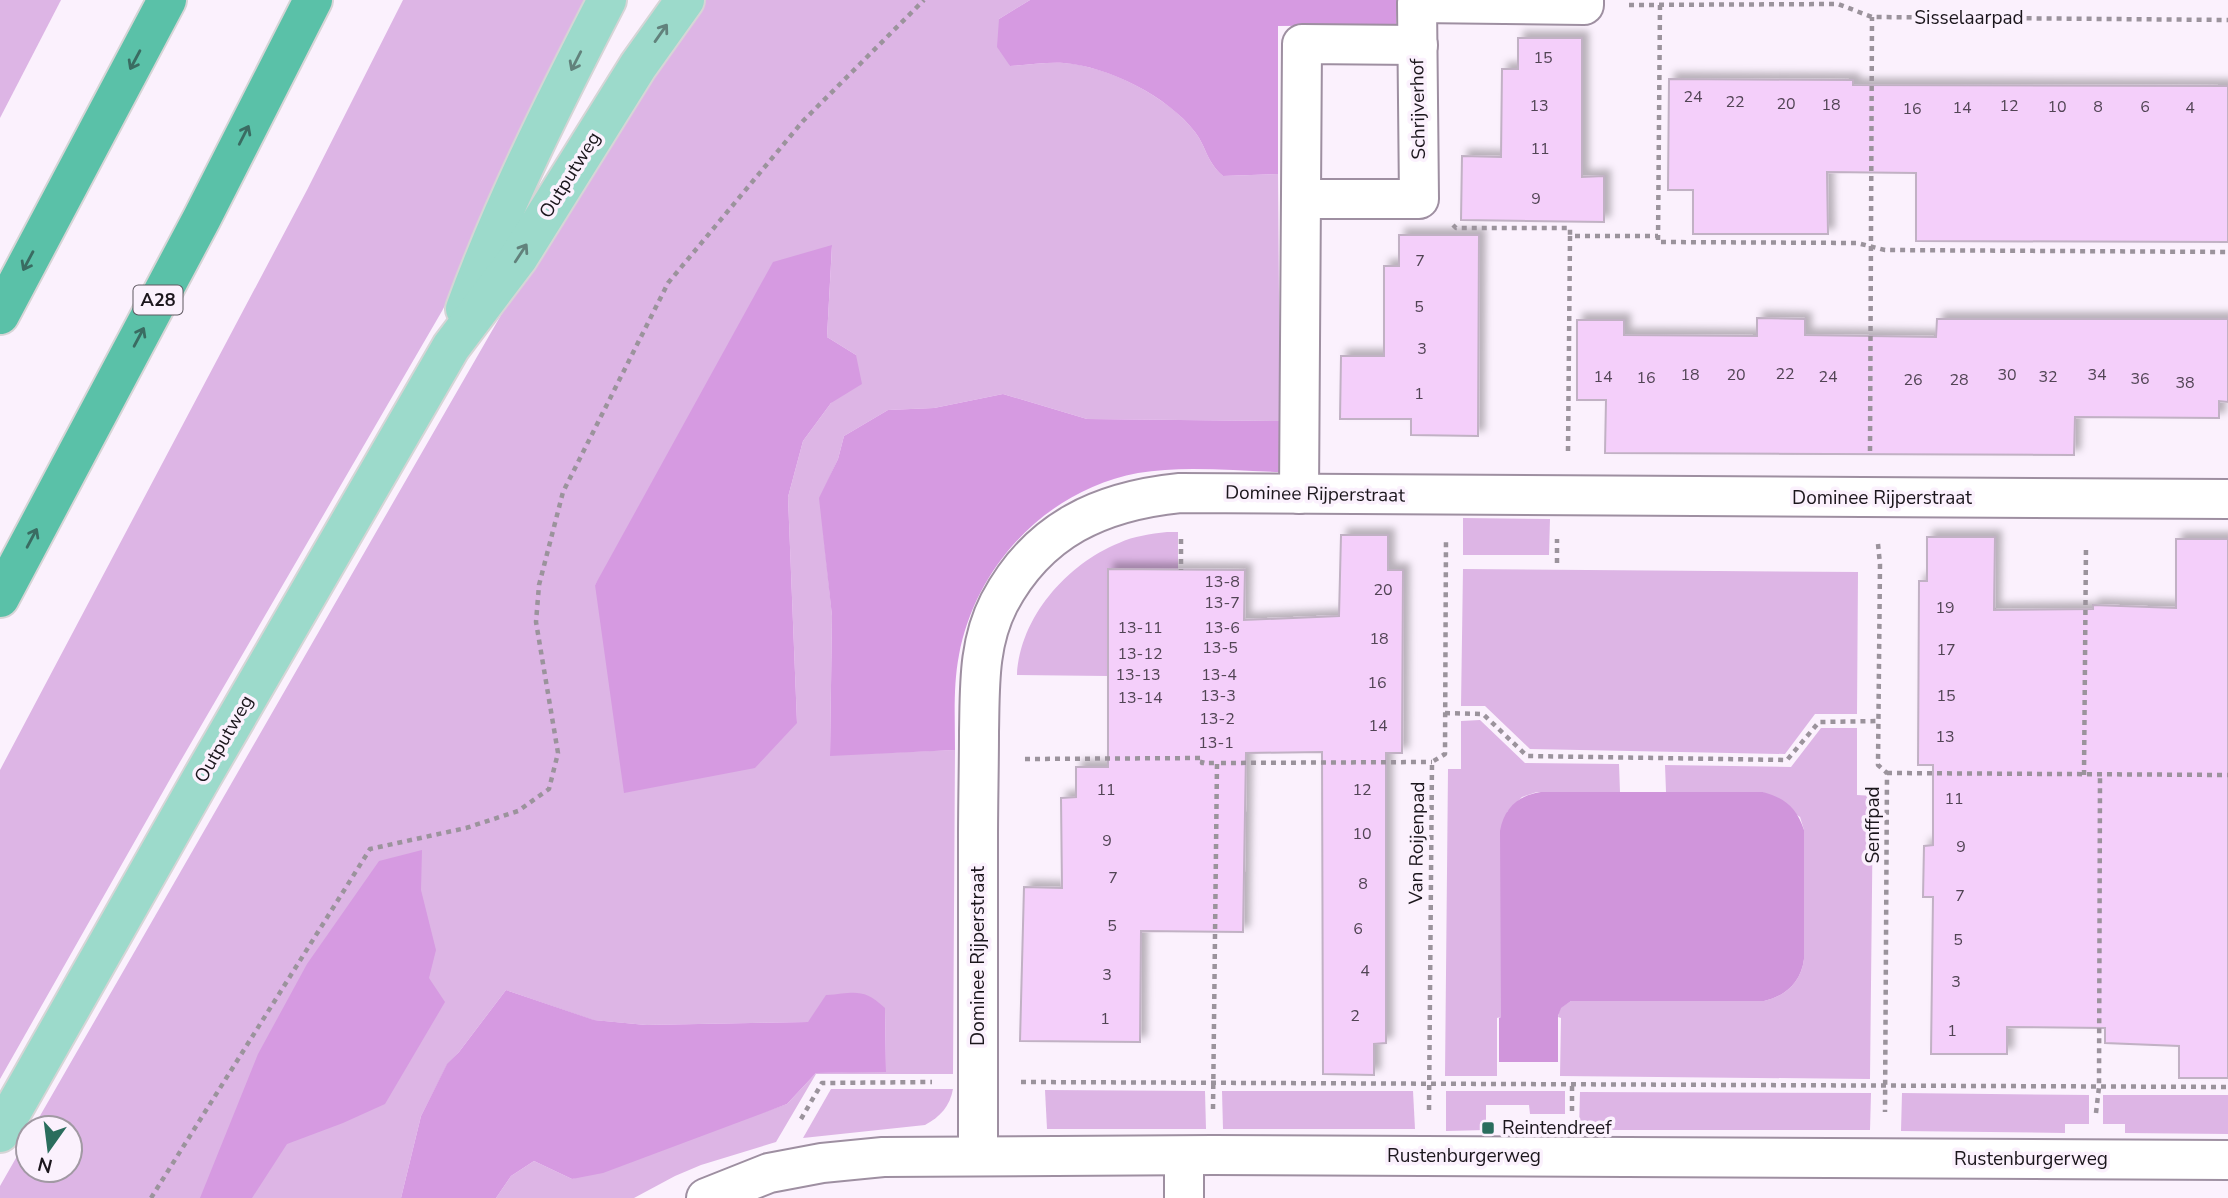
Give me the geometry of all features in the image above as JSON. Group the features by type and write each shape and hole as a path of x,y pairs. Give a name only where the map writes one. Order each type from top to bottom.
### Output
{"highway":[{"path":"0,315 167,0"},
{"name":"A28","path":"0,598 202,218 313,0"}],"main road":[{"name":"Outputweg","path":"452,347 489,243 552,106 607,0"},
{"name":"Outputweg","path":"0,1133 208,767 452,347 519,257 638,66 685,0"}],"street":[{"path":"1418,45 1418,3 1584,2"},
{"name":"Schrijverhof","path":"1299,494 1302,44 1418,45 1419,199"},
{"path":"1302,199 1419,199"},
{"name":"Dominee Rijperstraat","path":"978,1155 978,760 980,674 984,642 998,605 1014,578 1035,552 1092,513 1124,502 1180,493 2228,499"},
{"path":"1184,1198 1198,1156"},
{"name":"Rustenburgerweg","path":"706,1198 769,1173 822,1163 883,1157 1429,1156 2228,1160"}],"path":[{"path":"151,1198 370,849 492,820 518,811 549,789 558,753 536,622 539,585 563,492 668,283 803,121 924,0"},
{"name":"Sisselaarpad","path":"1584,2 1660,5 1838,2 1872,17 2228,20"},
{"path":"1660,5 1658,242 1857,243 1885,250 2228,252"},
{"name":"Senffpad","path":"1872,17 1870,459 1880,564 1878,765 1887,773 1885,1158"},
{"path":"1419,199 1456,228 1570,228 1568,458 1561,496"},
{"path":"1570,236 1658,236"},
{"name":"Van Roijenpad","path":"1429,1156 1432,762 1445,754 1447,495"},
{"path":"2084,775 2086,498"},
{"path":"1445,713 1483,714 1527,756 1787,760 1819,722 1879,721"},
{"path":"978,760 1203,758 1202,762 1217,763 1432,762"},
{"path":"1198,1156 1214,1083 1217,763"},
{"path":"1887,773 2228,775"},
{"path":"2095,1159 2096,1095 2099,1087 2100,774"},
{"path":"769,1173 822,1083 2228,1087"},
{"path":"1572,1084 1572,1114"}],"shaded area":[{"path":"0,0 61,0 0,118"},
{"path":"403,0 592,0 442,311 173,774 0,1079 0,770 307,190"},
{"path":"703,0 1030,0 999,19 1010,66 1064,63 1081,65 1117,77 1153,95 1183,119 1195,132 1213,165 1223,176 1278,174 1280,421 1087,419 1003,394 934,408 888,410 844,436 838,459 820,498 832,616 830,755 955,750 953,1074 816,1074 776,1142 701,1165 634,1198 496,1198 511,1176 534,1161 572,1179 787,1104 816,1073 886,1071 885,1008 808,1022 646,1025 593,1020 506,990 447,1065 421,1116 401,1198 0,1198 0,1186 14,1162 14,1184 84,1184 84,1114 41,1114 512,296","holes":["832,246 827,337 856,355 831,403 803,441 788,497 797,723 595,585"]},
{"path":"1030,0 1397,0 1396,25 1278,26 1278,174 1223,176 1184,119 1136,86 1081,65 1057,63 1010,66 997,47 999,19"},
{"path":"832,245 827,337 856,355 862,384 831,403 803,441 788,497 797,723 755,768 624,793 595,585 773,262"},
{"path":"1003,394 1087,419 1280,421 1281,472 1191,469 1155,471 1105,482 1074,496 1046,514 1021,537 999,562 981,591 968,622 957,667 955,750 830,756 832,616 819,498 838,459 844,436 888,410 934,408"},
{"path":"1463,518 1550,519 1549,555 1463,555"},
{"path":"1178,532 1178,570 1108,570 1107,676 1017,675 1020,654 1037,613 1065,579 1100,552 1119,543"},
{"path":"1463,569 1858,572 1857,714 1815,714 1785,754 1530,749 1485,706 1461,706"},
{"path":"1480,720 1525,763 1619,764 1620,792 1537,792 1522,797 1507,812 1501,1017 1497,1018 1497,1076 1445,1076 1448,769 1461,769 1461,721"},
{"path":"1821,728 1857,728 1857,795 1873,796 1870,1079 1560,1076 1561,1018 1558,1017 1560,1008 1571,1001 1764,1001 1786,992 1796,981 1804,959 1804,830 1800,817 1763,792 1666,792 1665,765 1791,767"},
{"path":"1541,792 1763,792 1784,801 1794,810 1804,830 1804,959 1796,981 1786,992 1764,1001 1571,1001 1561,1008 1558,1016 1558,1062 1499,1062 1500,831 1505,816 1514,804 1526,796"},
{"path":"422,850 421,890 436,950 429,978 445,1002 385,1104 287,1144 252,1198 200,1198 258,1054 307,964 379,861"},
{"path":"506,990 594,1020 646,1025 808,1022 826,995 864,994 885,1008 886,1072 816,1073 787,1104 603,1173 572,1179 534,1161 511,1176 496,1198 401,1198 421,1116 447,1064"},
{"path":"831,1089 953,1089 944,1110 925,1125 803,1138"},
{"path":"1045,1090 1205,1091 1206,1129 1047,1129"},
{"path":"1222,1091 1413,1091 1415,1129 1223,1129"},
{"path":"1446,1091 1565,1091 1565,1114 1530,1114 1529,1105 1486,1105 1486,1130 1446,1131"},
{"path":"1580,1092 1871,1093 1870,1130 1579,1130"},
{"path":"1902,1093 2089,1095 2089,1124 2065,1124 2065,1133 1901,1131"},
{"path":"2103,1095 2228,1095 2228,1134 2125,1133 2125,1124 2103,1124"}],"building":[{"path":"1518,38 1582,38 1582,177 1604,176 1604,222 1461,220 1462,156 1501,157 1502,69 1518,69"},
{"path":"1669,79 1853,80 1853,85 2228,86 2228,242 1916,241 1916,173 1827,172 1828,234 1693,234 1693,190 1668,190"},
{"path":"1399,235 1479,235 1478,436 1411,435 1411,419 1340,419 1341,356 1384,356 1384,266 1399,266"},
{"path":"1757,318 1805,319 1805,335 1936,337 1937,319 2228,319 2228,402 2219,401 2219,418 2075,417 2074,455 1605,453 1606,400 1577,400 1577,320 1624,320 1624,335 1757,336"},
{"path":"1341,535 1388,535 1388,570 1403,570 1402,753 1386,753 1386,1043 1374,1044 1374,1075 1323,1074 1322,752 1246,753 1243,932 1141,931 1140,1042 1020,1041 1024,887 1062,888 1061,798 1076,797 1076,767 1108,767 1108,569 1245,570 1244,620 1339,616"},
{"path":"1927,537 1995,537 1994,610 2093,609 2093,605 2176,608 2176,539 2228,539 2228,1078 2179,1078 2179,1046 2105,1043 2105,1028 2007,1027 2007,1054 1931,1054 1933,897 1923,897 1924,846 1933,845 1933,765 1918,765 1919,581 1927,581"}],"place":[{"name":"Reintendreef","path":"1488,1128"}]}
